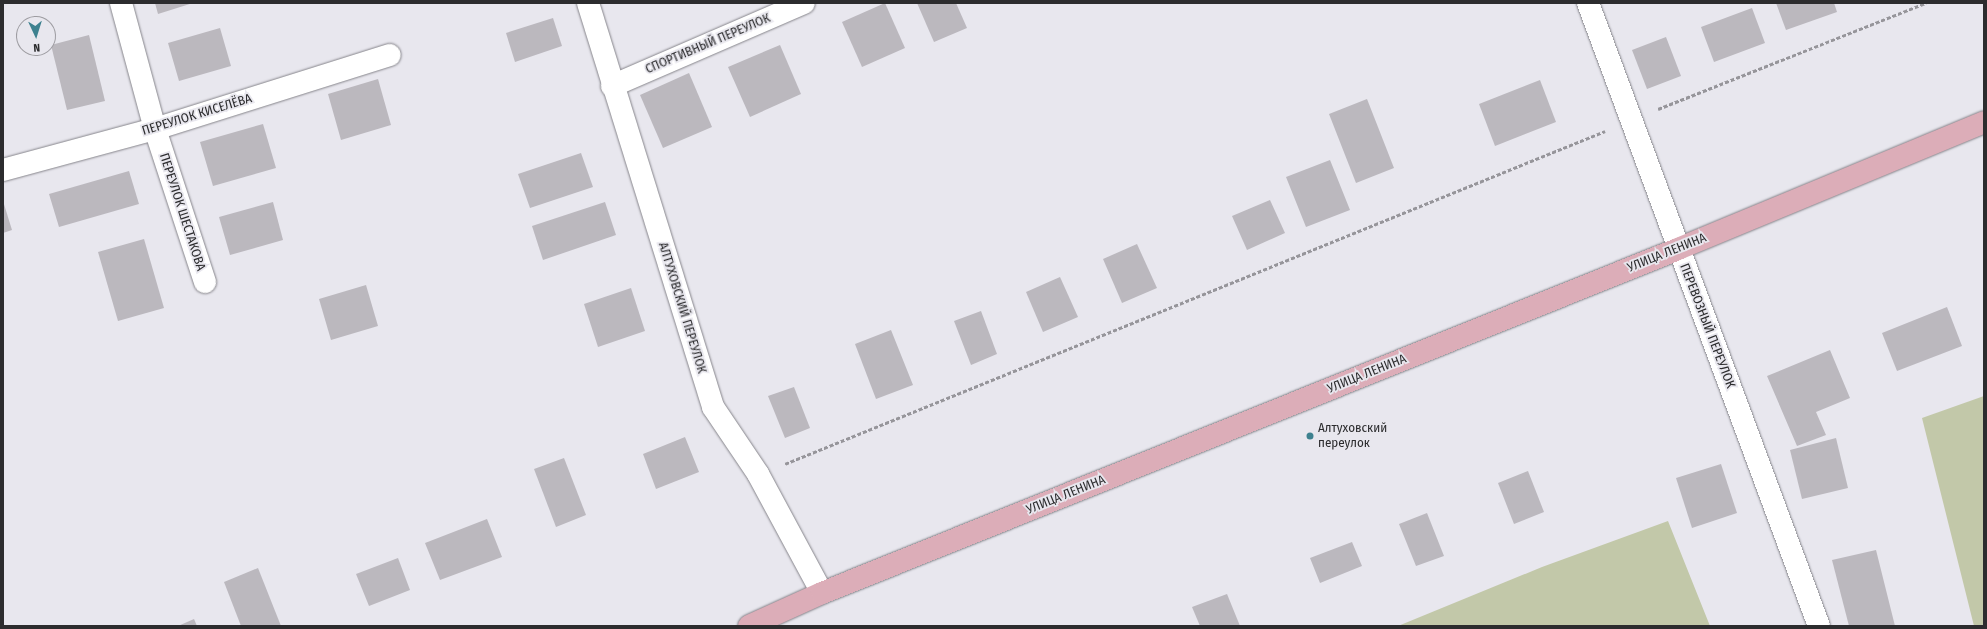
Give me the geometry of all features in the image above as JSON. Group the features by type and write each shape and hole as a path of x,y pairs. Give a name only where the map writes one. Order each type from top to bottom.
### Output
{"main road":[{"name":"УЛИЦА ЛЕНИНА","path":"749,626 822,593 1678,249 1984,122"}],"street":[{"name":"ПЕРЕУЛОК ШЕСТАКОВА","path":"121,3 155,129 205,282"},
{"name":"АЛТУХОВСКИЙ ПЕРЕУЛОК","path":"588,3 612,86 713,407 758,474 795,537 822,593"},
{"name":"СПОРТИВНЫЙ ПЕРЕУЛОК","path":"612,86 804,3"},
{"name":"ПЕРЕВОЗНЫЙ ПЕРЕУЛОК","path":"1588,3 1819,626"},
{"name":"ПЕРЕУЛОК КИСЕЛЁВА","path":"3,170 155,129 390,55"}],"path":[{"path":"758,474 1632,120 1926,3"}],"green space":[{"path":"1984,396 1984,626 1974,626 1922,418"},
{"path":"1668,521 1710,626 1398,626 1542,567"}],"building":[{"path":"155,3 193,3 158,14"},
{"path":"885,3 905,48 862,67 842,22"},
{"path":"917,3 956,3 967,28 934,42"},
{"path":"1776,3 1834,3 1837,12 1786,30"},
{"path":"1752,8 1765,43 1714,62 1701,27"},
{"path":"553,18 562,46 515,62 506,33"},
{"path":"220,28 231,66 179,81 168,43"},
{"path":"89,35 105,101 67,110 54,56 56,56 56,44"},
{"path":"1666,37 1681,76 1647,89 1632,50"},
{"path":"780,45 801,94 750,117 728,67"},
{"path":"689,73 712,127 663,148 640,95"},
{"path":"378,79 391,125 341,140 328,94"},
{"path":"1540,80 1556,122 1495,146 1479,104"},
{"path":"1367,99 1394,168 1356,183 1329,114"},
{"path":"263,124 276,168 213,186 200,142"},
{"path":"581,153 593,187 530,208 518,174"},
{"path":"1330,160 1350,210 1306,227 1286,177"},
{"path":"129,171 139,204 59,227 49,194"},
{"path":"1270,200 1285,233 1247,250 1232,216"},
{"path":"3,201 12,230 3,233"},
{"path":"273,202 283,240 230,255 219,217"},
{"path":"605,202 616,235 543,260 532,226"},
{"path":"144,239 164,308 118,321 98,252"},
{"path":"1137,244 1157,288 1122,303 1103,259"},
{"path":"1060,277 1078,317 1043,332 1026,292"},
{"path":"366,285 378,326 331,340 319,299"},
{"path":"631,288 645,331 598,347 584,304"},
{"path":"1947,307 1962,346 1897,371 1882,333"},
{"path":"981,311 997,354 971,365 954,321"},
{"path":"891,330 913,385 876,399 855,344"},
{"path":"1830,350 1850,398 1816,412 1826,435 1797,446 1767,376"},
{"path":"794,387 810,428 785,438 768,396"},
{"path":"685,437 699,472 656,489 643,454"},
{"path":"1836,438 1848,488 1802,499 1790,450"},
{"path":"564,458 586,515 556,527 534,469"},
{"path":"1721,464 1737,513 1692,528 1676,478"},
{"path":"1528,471 1544,512 1514,524 1498,483"},
{"path":"1427,513 1444,556 1416,566 1399,524"},
{"path":"487,519 502,557 440,580 425,543"},
{"path":"1352,542 1362,566 1320,583 1310,558"},
{"path":"1876,550 1895,626 1849,626 1832,560"},
{"path":"398,558 410,590 369,606 356,574"},
{"path":"258,568 281,626 241,626 224,582"},
{"path":"1227,594 1240,626 1200,626 1192,607"},
{"path":"194,619 197,626 178,626"}],"place":[{"name":"Алтуховский переулок","path":"1310,436"}]}
